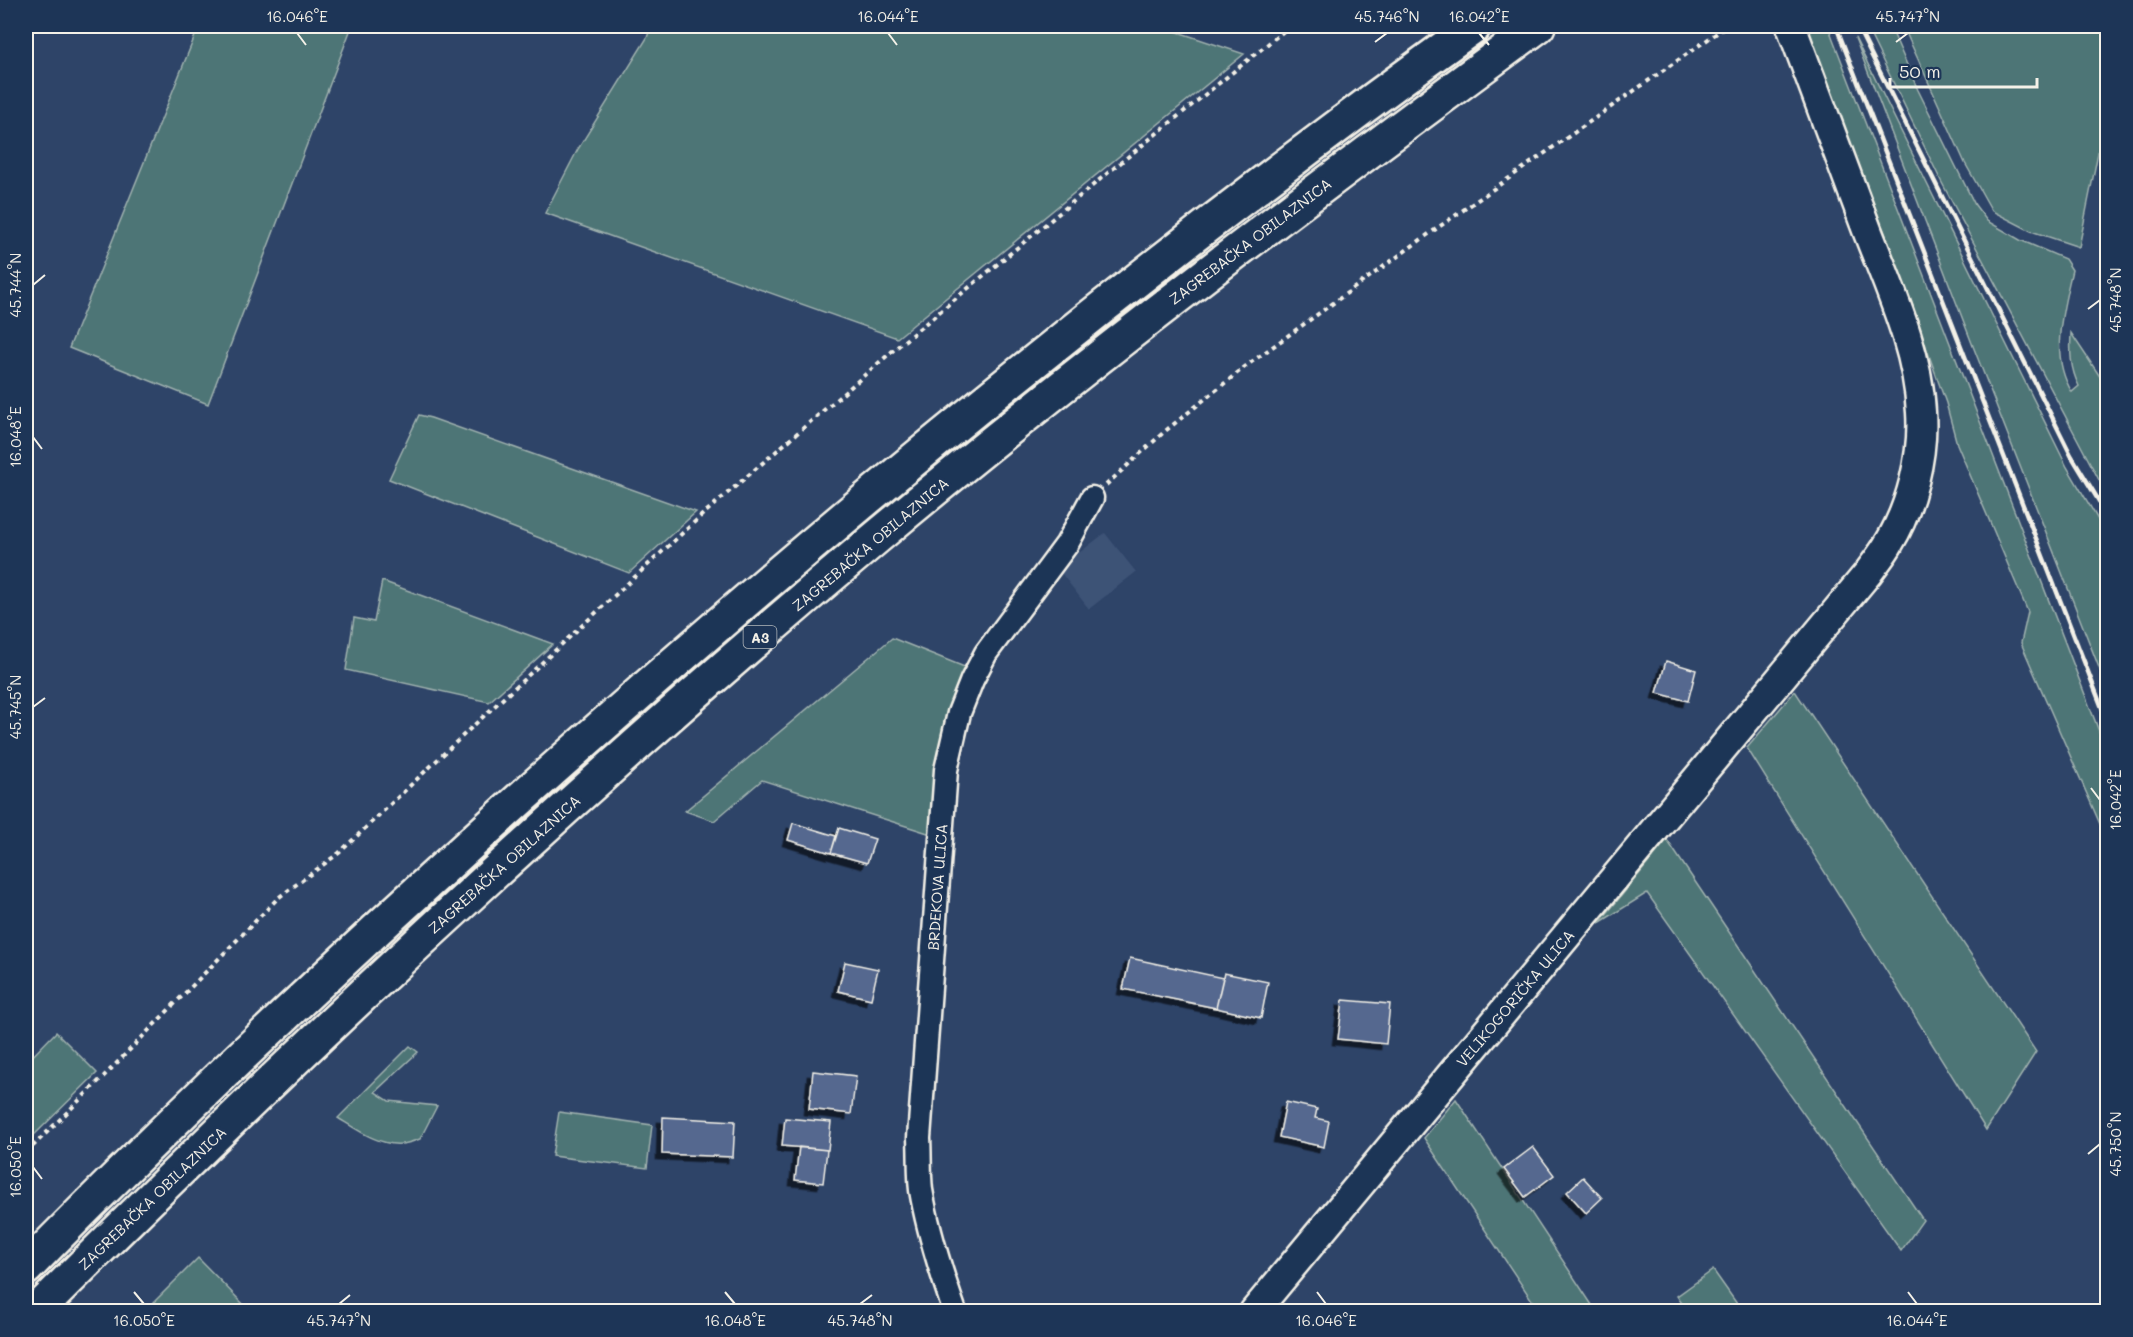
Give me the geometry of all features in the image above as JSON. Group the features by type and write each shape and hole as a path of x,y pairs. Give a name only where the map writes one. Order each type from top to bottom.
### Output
{"highway":[{"name":"A3","path":"26,1268 139,1156 358,947 561,762 733,611 880,487 1124,290 1260,184 1474,26"},
{"name":"ZAGREBAČKA OBILAZNICA","path":"36,1311 383,974 494,871 741,653 887,529 1140,325 1285,213 1539,26"}],"street":[{"name":"VELIKOGORIČKA ULICA","path":"1254,1311 1868,573 1890,543 1904,511 1913,482 1920,445 1922,413 1909,346 1791,26"},
{"name":"BRDEKOVA ULICA","path":"955,1311 929,1229 921,1188 919,1138 946,770 959,713 986,653 1067,544 1092,498"}],"path":[{"path":"26,1153 278,898 339,853 701,516 903,342 1290,26"},
{"path":"1092,498 1164,432 1246,366 1426,236 1727,26"}],"shaded area":[{"path":"1105,533 1136,572 1089,609 1058,569"}],"green space":[{"path":"199,26 352,26 208,404 69,348"},
{"path":"651,26 1160,26 1244,54 897,338 545,213 578,149 647,38"},
{"path":"1804,26 1828,26 2107,752 2107,840 2021,643 2028,612 1957,444 1946,403 1889,243"},
{"path":"1866,26 1890,26 1918,90 1975,205 1987,221 2020,240 2065,259 2072,270 2060,332 2061,363 2072,392 2079,386 2071,360 2071,333 2107,387 2107,495 1941,181"},
{"path":"1903,26 2107,26 2107,108 2079,247 2031,231 1992,211 1965,163"},
{"path":"1855,38 2067,467 2107,535 2107,688 1973,346"},
{"path":"419,415 696,512 629,573 389,479"},
{"path":"382,581 553,644 489,702 346,670 354,618 374,622"},
{"path":"892,638 967,668 931,834 762,780 714,821 685,811"},
{"path":"1795,691 2036,1052 1986,1130 1747,748"},
{"path":"1667,840 1923,1220 1901,1251 1647,893 1599,923"},
{"path":"56,1032 97,1073 26,1143 26,1063"},
{"path":"410,1046 418,1052 375,1092 389,1101 437,1106 420,1139 403,1144 384,1142 368,1136 338,1118"},
{"path":"1456,1099 1596,1311 1539,1311 1424,1138"},
{"path":"559,1112 652,1125 647,1168 552,1156"},
{"path":"198,1258 250,1311 144,1311 148,1308"},
{"path":"1713,1270 1742,1311 1687,1311 1677,1296"}],"building":[{"path":"1666,661 1696,670 1688,701 1657,693"},
{"path":"793,823 836,836 831,853 788,840"},
{"path":"839,828 875,839 867,863 831,853"},
{"path":"1130,958 1223,978 1216,1008 1123,989"},
{"path":"845,962 878,969 871,999 838,991"},
{"path":"1224,973 1268,982 1261,1018 1216,1008"},
{"path":"1343,1000 1390,1004 1386,1044 1338,1039"},
{"path":"813,1071 856,1076 851,1114 809,1109"},
{"path":"1286,1102 1317,1109 1315,1118 1329,1121 1324,1147 1279,1137"},
{"path":"663,1117 735,1121 733,1157 662,1154"},
{"path":"785,1118 831,1122 828,1150 782,1146"},
{"path":"799,1147 827,1150 823,1183 795,1180"},
{"path":"1533,1147 1554,1175 1525,1197 1504,1169"},
{"path":"1583,1177 1602,1198 1586,1213 1567,1192"}],"railway":[{"path":"1836,26 2108,723"},
{"path":"1857,26 2071,455 2108,516"}]}
